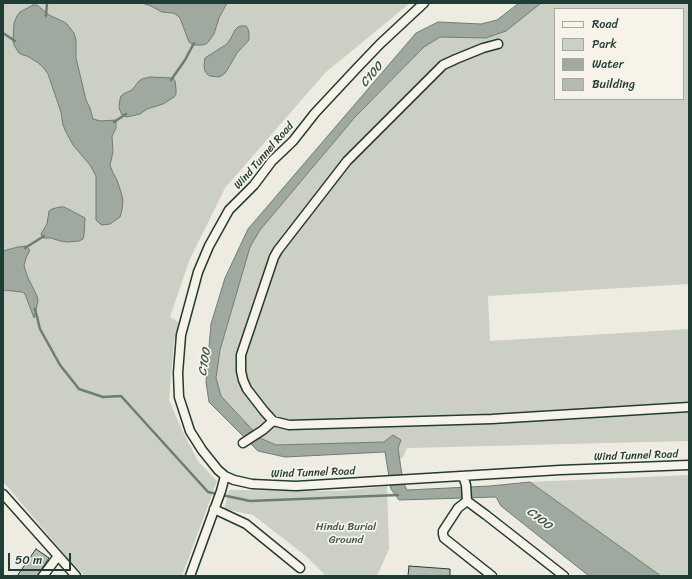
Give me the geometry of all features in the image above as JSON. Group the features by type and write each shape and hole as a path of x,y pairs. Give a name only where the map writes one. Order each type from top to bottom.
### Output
{"street":[{"name":"Wind Tunnel Road","path":"424,3 380,44 315,113 293,141 272,161 254,185 229,210 209,246 198,272 181,335 178,374 179,397 190,431 202,450 218,470 225,476 243,483 296,486 560,470 689,464"},
{"path":"498,44 483,48 443,65 348,161 278,250 274,257 241,355 241,371 247,389 273,421 289,425 484,419 689,407"},
{"path":"243,444 273,421"},
{"path":"190,576 225,476"},
{"path":"462,476 466,485 467,500 564,576"},
{"path":"3,494 76,576"},
{"path":"467,500 458,508 443,531 444,538 492,576"},
{"path":"214,509 246,524 300,568"},
{"path":"43,576 58,556"}],"green space":[{"path":"3,3 410,3 325,73 225,188 189,261 170,317 180,323 174,341 169,400 198,461 217,481 182,576 85,576 70,561 3,483"},
{"path":"541,3 689,3 689,284 488,296 490,341 689,329 689,441 407,448 403,457 400,459 398,448 384,442 276,445 260,438 221,396 216,378 220,350 250,247 260,230 355,117 424,47 440,37 486,38 506,31"},
{"path":"689,475 689,576 661,576 530,482"},
{"name":"Hindu Burial Ground","path":"387,486 389,549 377,576 326,576 306,556 253,515 224,509 229,490 342,491"}],"water":[{"path":"142,3 227,3 219,18 214,34 209,41 202,45 193,45 189,42 180,18 177,15 162,12"},
{"name":"C100","path":"519,3 541,3 506,31 486,38 440,37 424,47 355,117 260,230 250,247 220,350 216,378 221,396 260,438 276,445 384,442 393,435 401,440 398,448 403,482 407,490 490,486 530,482 661,576 589,576 501,506 496,497 399,500 391,489 385,452 285,457 258,451 209,402 206,382 211,324 225,278 248,229 416,33 438,22 481,24 497,20"},
{"path":"33,5 37,5 49,15 66,23 74,33 76,40 76,58 86,100 93,119 101,121 116,120 116,128 112,136 113,152 110,165 117,180 123,200 120,217 110,224 102,225 96,220 96,176 90,165 73,145 66,132 48,74 37,62 19,53 14,45 14,23 17,16 20,12"},
{"path":"241,26 246,26 248,29 249,40 237,53 224,74 219,77 210,76 205,71 205,58 227,44 235,30"},
{"path":"150,77 173,78 176,89 176,94 174,97 163,104 147,109 140,114 127,117 122,115 119,108 121,96 132,90 142,79"},
{"path":"64,207 85,218 83,239 68,242 51,238 43,238 41,234 47,224 49,211"},
{"path":"26,246 30,250 24,266 38,301 34,318 25,294 22,292 3,290 3,251"}],"building":[{"path":"36,549 49,558 37,576 17,576"},
{"path":"409,566 450,569 450,576 408,576"}],"waterway":[{"path":"46,16 47,3"},
{"path":"3,33 15,41"},
{"path":"171,80 185,60 194,43"},
{"path":"114,122 126,114"},
{"path":"25,248 44,236"},
{"path":"35,309 40,329 60,365 79,389 103,397 121,396 208,492 250,501 398,495"}]}
